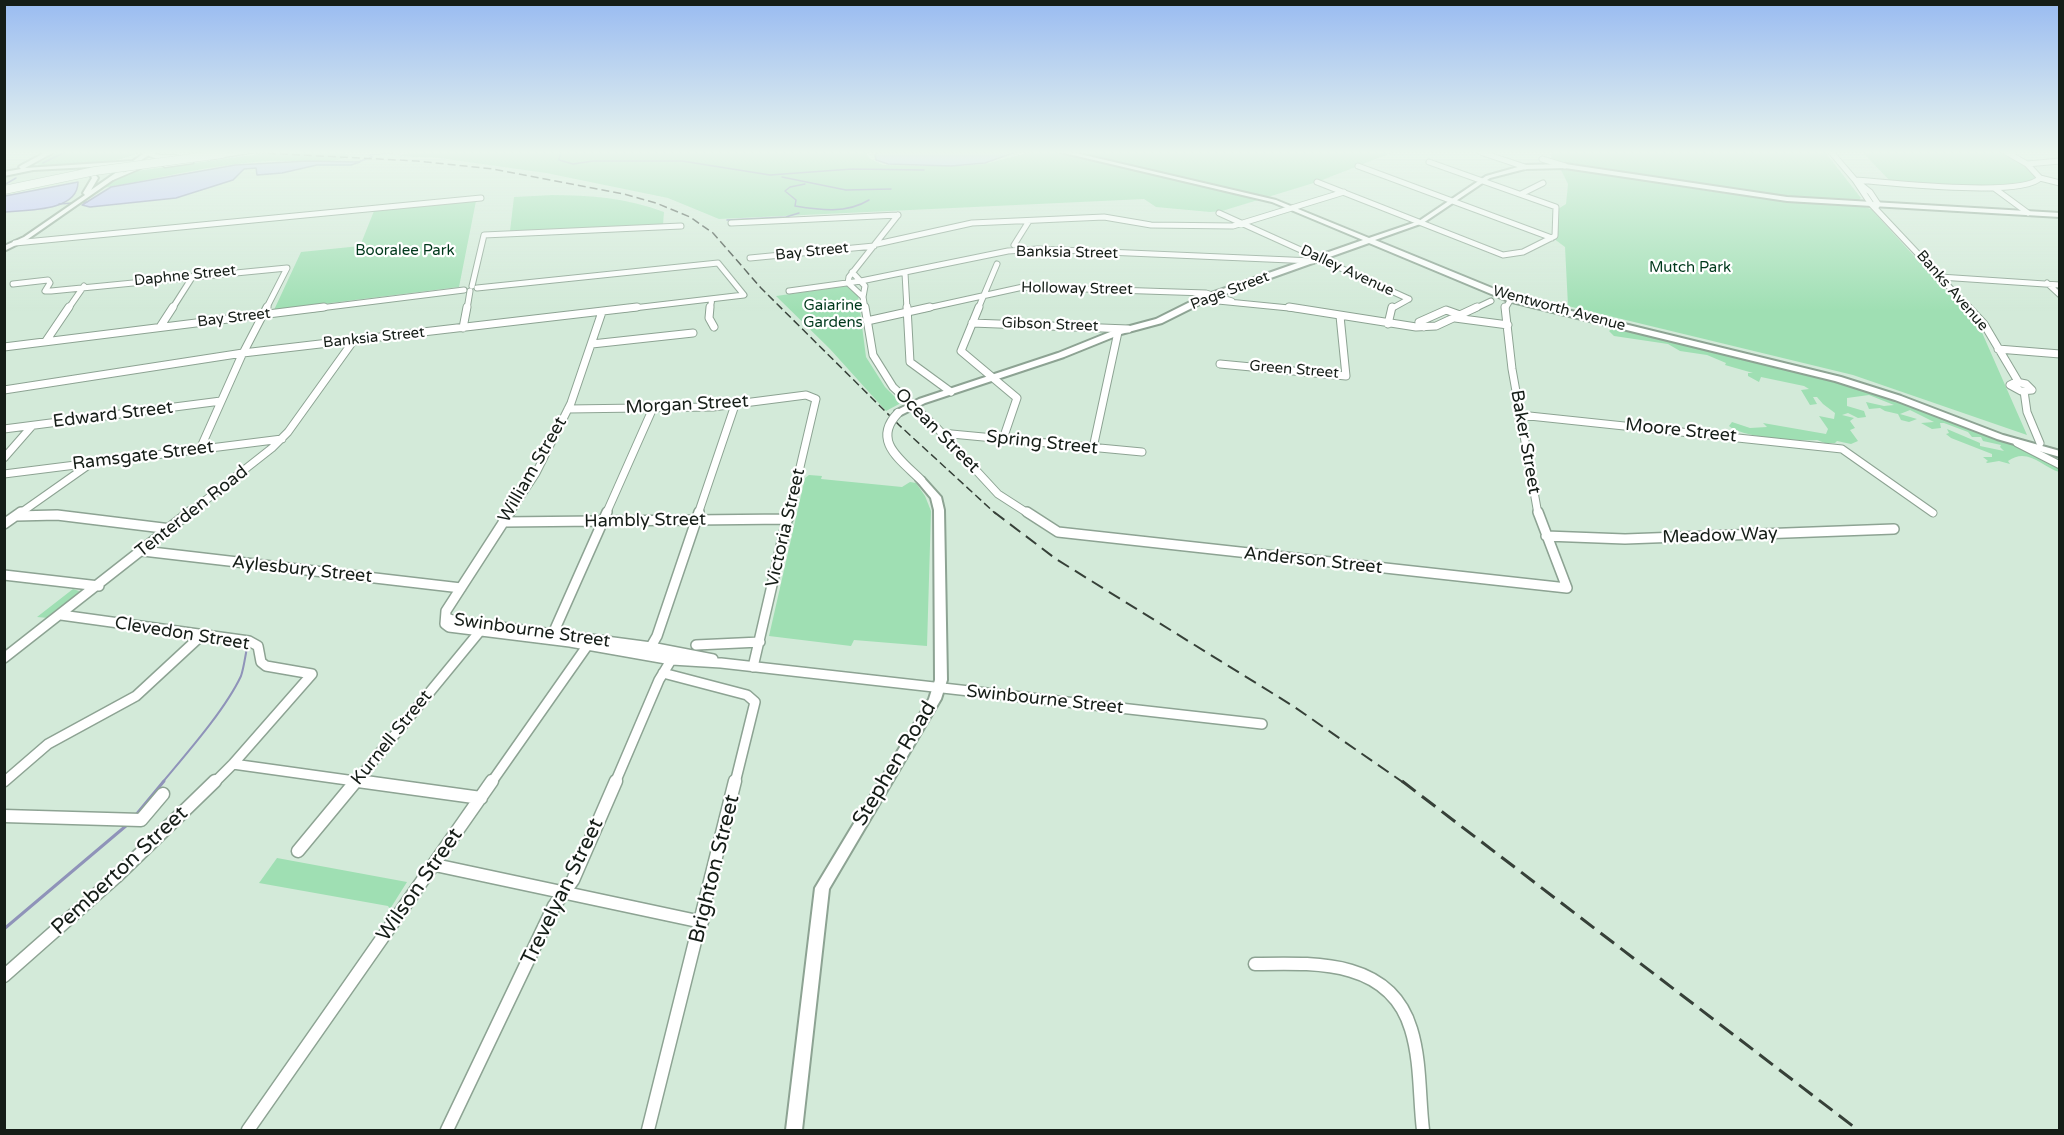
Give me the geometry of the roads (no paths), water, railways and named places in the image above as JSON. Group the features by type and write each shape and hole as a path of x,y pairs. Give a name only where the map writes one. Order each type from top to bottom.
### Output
{"main road":[{"path":"4,249 26,238 70,205"},
{"name":"Wentworth Avenue","path":"1288,205 1342,225 1372,240"},
{"name":"Wentworth Avenue","path":"1288,205 1514,297 1838,380 1898,398 2000,437 2039,446 2060,448"},
{"name":"Page Street","path":"898,413 911,406 1118,332 1159,321 1203,298 1421,222 1447,205"},
{"name":"Page Street","path":"1875,205 2060,215"},
{"path":"1342,225 1373,234 1399,230"},
{"name":"Wentworth Avenue","path":"1514,297 1856,380 2060,455"},
{"name":"Stephen Road","path":"794,1131 822,888 939,688 941,680 939,510 936,496 886,440 888,424 898,413"}],"street":[{"path":"15,243 409,205"},
{"name":"Bay Street","path":"750,258 875,245 963,225 1104,217 1151,225 1221,227 1242,224 1302,205"},
{"path":"1377,205 1503,255 1511,256 1555,236 1558,209 1548,205"},
{"path":"1464,205 1552,238"},
{"name":"Banks Avenue","path":"1875,205 1984,324 2019,383 2029,386 2032,390 2024,391 2027,412 2039,446"},
{"path":"2017,205 2028,213"},
{"name":"Dalley Avenue","path":"1219,213 1316,260 1409,299 1391,308 1388,324"},
{"path":"731,223 898,215 852,272 848,284 863,297"},
{"path":"1014,244 1029,221"},
{"path":"463,328 483,236 681,226"},
{"name":"Banksia Street","path":"789,291 848,284 989,254 1038,249 1316,260"},
{"name":"Bay Street","path":"4,347 471,289 718,263 744,295"},
{"path":"997,264 962,351 963,356 1017,398 1003,439"},
{"name":"Daphne Street","path":"4,284 41,282 37,292 40,293 84,286 286,268 262,314"},
{"path":"852,272 861,281"},
{"path":"905,273 909,312 910,362 951,392"},
{"path":"160,327 193,276"},
{"path":"1942,279 2055,286"},
{"path":"2042,279 2055,286 2060,294"},
{"name":"Ocean Street","path":"861,281 865,286 863,297 873,355 892,387 941,433 998,494 1058,532"},
{"path":"46,341 84,286"},
{"name":"Holloway Street","path":"867,321 1023,287 1215,294 1232,301"},
{"name":"Holloway Street","path":"1183,292 1203,298 1282,306 1388,324 1424,327 1436,326 1491,301"},
{"name":"Banksia Street","path":"4,390 243,353 744,295"},
{"name":"Baker Street","path":"1514,297 1505,306 1520,415 1537,510 1567,588"},
{"path":"712,299 709,315 710,324 714,327"},
{"name":"William Street","path":"447,618 446,611 536,473 568,409 602,312"},
{"path":"200,449 262,314"},
{"name":"Green Street","path":"1220,364 1346,376 1340,316"},
{"name":"Holloway Street","path":"1457,316 1508,325"},
{"name":"Gibson Street","path":"972,323 1128,329"},
{"path":"1093,448 1118,332"},
{"path":"592,344 693,333"},
{"name":"Tenterden Road","path":"6,656 99,586 282,439 354,340"},
{"path":"1998,349 2060,354"},
{"name":"Morgan Street","path":"568,409 735,405 806,395"},
{"name":"Victoria Street","path":"753,667 816,399 806,395"},
{"name":"Edward Street","path":"4,429 221,402"},
{"path":"644,656 651,647 735,405"},
{"path":"552,637 653,408"},
{"name":"Moore Street","path":"1520,415 1842,449 1933,513"},
{"path":"4,458 32,426"},
{"name":"Spring Street","path":"941,433 1142,452"},
{"path":"2000,437 2060,464"},
{"name":"Ramsgate Street","path":"4,474 282,439"},
{"path":"2060,455 2057,459 2060,464"},
{"path":"4,524 92,463"},
{"path":"16,516 57,515 171,529"},
{"name":"Hambly Street","path":"503,522 788,519"},
{"name":"Meadow Way","path":"1546,536 1625,539 1894,529"},
{"name":"Anderson Street","path":"1058,532 1567,588"},
{"name":"Aylesbury Street","path":"143,551 461,588"},
{"path":"4,575 99,586"},
{"name":"Clevedon Street","path":"61,615 249,641 258,646 261,662 266,666 312,674 233,764"},
{"name":"Swinbourne Street","path":"447,618 445,624 449,627 483,628 552,637 590,643 644,656 674,656"},
{"name":"Kurnell Street","path":"298,851 483,628"},
{"path":"4,782 48,744 136,696 203,634"},
{"path":"696,645 760,642"},
{"name":"Swinbourne Street","path":"590,643 651,647 674,656 711,664 721,663 1262,724"},
{"name":"Wilson Street","path":"248,1131 590,643"},
{"name":"Trevelyan Street","path":"447,1131 554,906 573,880 663,672 674,656"},
{"name":"Brighton Street","path":"648,1131 702,922 755,702 747,695 663,672"},
{"path":"233,764 481,798"},
{"name":"Pemberton Street","path":"4,976 116,877 233,764"},
{"path":"4,816 141,820 163,794"},
{"path":"435,865 702,922"},
{"path":"1255,964 1306,963 1355,970 1372,977 1385,988 1395,999 1411,1028 1423,1131"}],"water":[{"path":"5,205 57,205 37,210 5,212"},
{"path":"82,205 109,205 90,207"}],"waterway":[{"path":"795,205 823,210 857,205"},
{"path":"727,220 786,217 799,213"},
{"path":"162,783 205,731 234,689 241,676 247,648"},
{"path":"135,816 164,781"},
{"path":"4,929 127,825"}],"railway":[{"path":"661,205 690,217 713,233 761,288 899,425 996,514"},
{"path":"994,512 1056,559 1293,706 1404,783"},
{"path":"1402,781 1858,1130"}],"park label":[{"name":"Booralee Park","path":"405,251"},
{"name":"Mutch Park","path":"1690,268"},
{"name":"Gaiarine Gardens","path":"833,314"}]}
